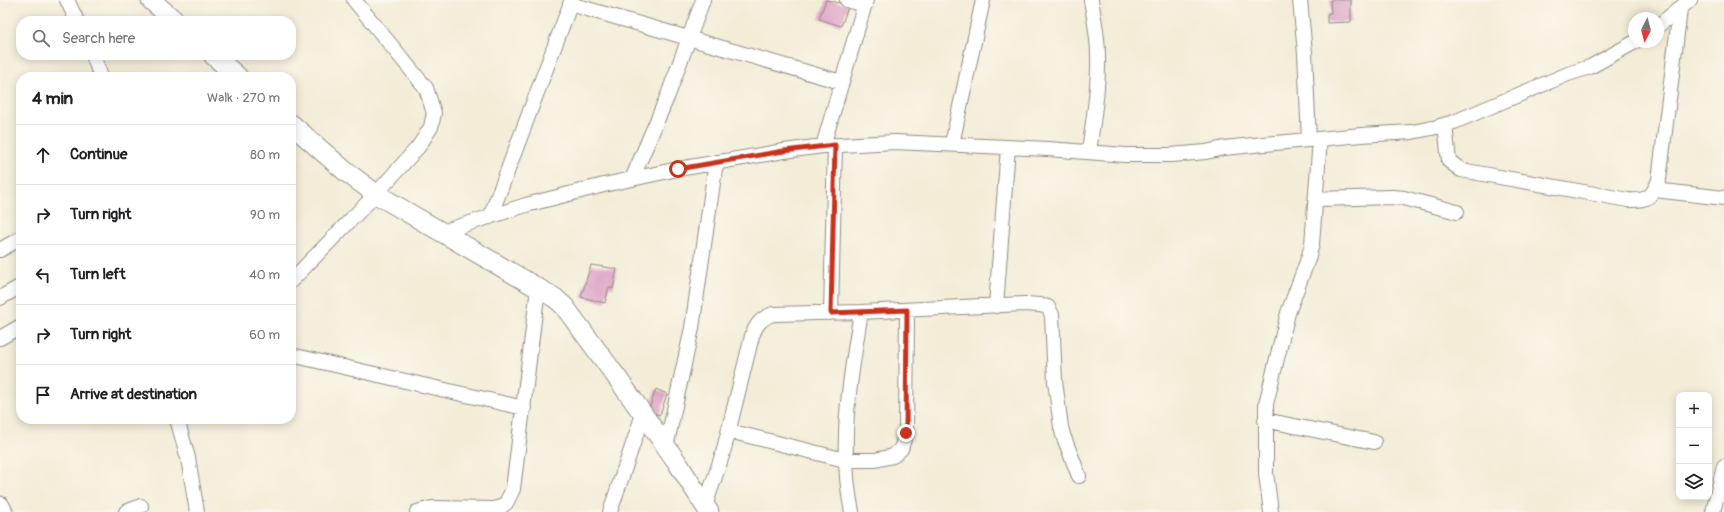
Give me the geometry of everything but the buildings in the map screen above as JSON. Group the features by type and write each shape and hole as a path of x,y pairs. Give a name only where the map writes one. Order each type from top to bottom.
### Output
{"street":[{"path":"67,0 75,16"},
{"path":"151,0 169,16"},
{"path":"296,276 376,194 419,146 431,127 434,113 426,88 417,75 354,0"},
{"path":"632,179 668,95 703,0"},
{"path":"831,313 829,146 841,82 866,3 846,0"},
{"path":"952,144 983,0"},
{"path":"1089,152 1097,90 1098,59 1091,0"},
{"path":"1271,512 1266,473 1265,420 1268,391 1288,313 1312,244 1316,199 1314,139 1300,0"},
{"path":"490,217 571,2 841,82"},
{"path":"1445,125 1449,161 1461,170 1628,200 1640,201 1649,198 1655,190 1659,180 1685,4"},
{"path":"1664,21 1685,4"},
{"path":"442,232 526,205 632,179 716,162 784,151 829,146 894,142 1008,147 1125,155 1186,155 1224,148 1314,139 1412,132 1445,125 1489,108 1568,74 1590,67 1628,46"},
{"path":"95,60 99,72"},
{"path":"219,60 232,72"},
{"path":"296,128 345,171 376,194 555,298 571,315 643,414 707,509"},
{"path":"996,306 1008,147"},
{"path":"666,447 692,328 716,162"},
{"path":"1655,190 1724,198"},
{"path":"1316,199 1404,198 1458,212"},
{"path":"0,250 16,241"},
{"path":"417,512 432,510 493,509 510,505 524,408 538,288"},
{"path":"0,298 16,289"},
{"path":"707,509 729,432 752,336 757,324 765,317 773,314 861,312 1024,304 1040,304 1048,307 1052,315 1055,381 1061,427 1079,476"},
{"path":"729,432 845,460 875,460 893,456 901,449 905,441 906,433 907,310"},
{"path":"852,512 845,460 845,432 861,312"},
{"path":"0,338 16,329"},
{"path":"296,356 524,408"},
{"path":"610,512 643,414"},
{"path":"1265,420 1374,442"},
{"path":"178,424 188,458 197,512"},
{"path":"1713,512 1724,466"},
{"path":"0,506 3,512"},
{"path":"126,512 141,506"}],"route":[{"path":"678,169 784,151 835,145 831,313 907,310 906,433"}]}
